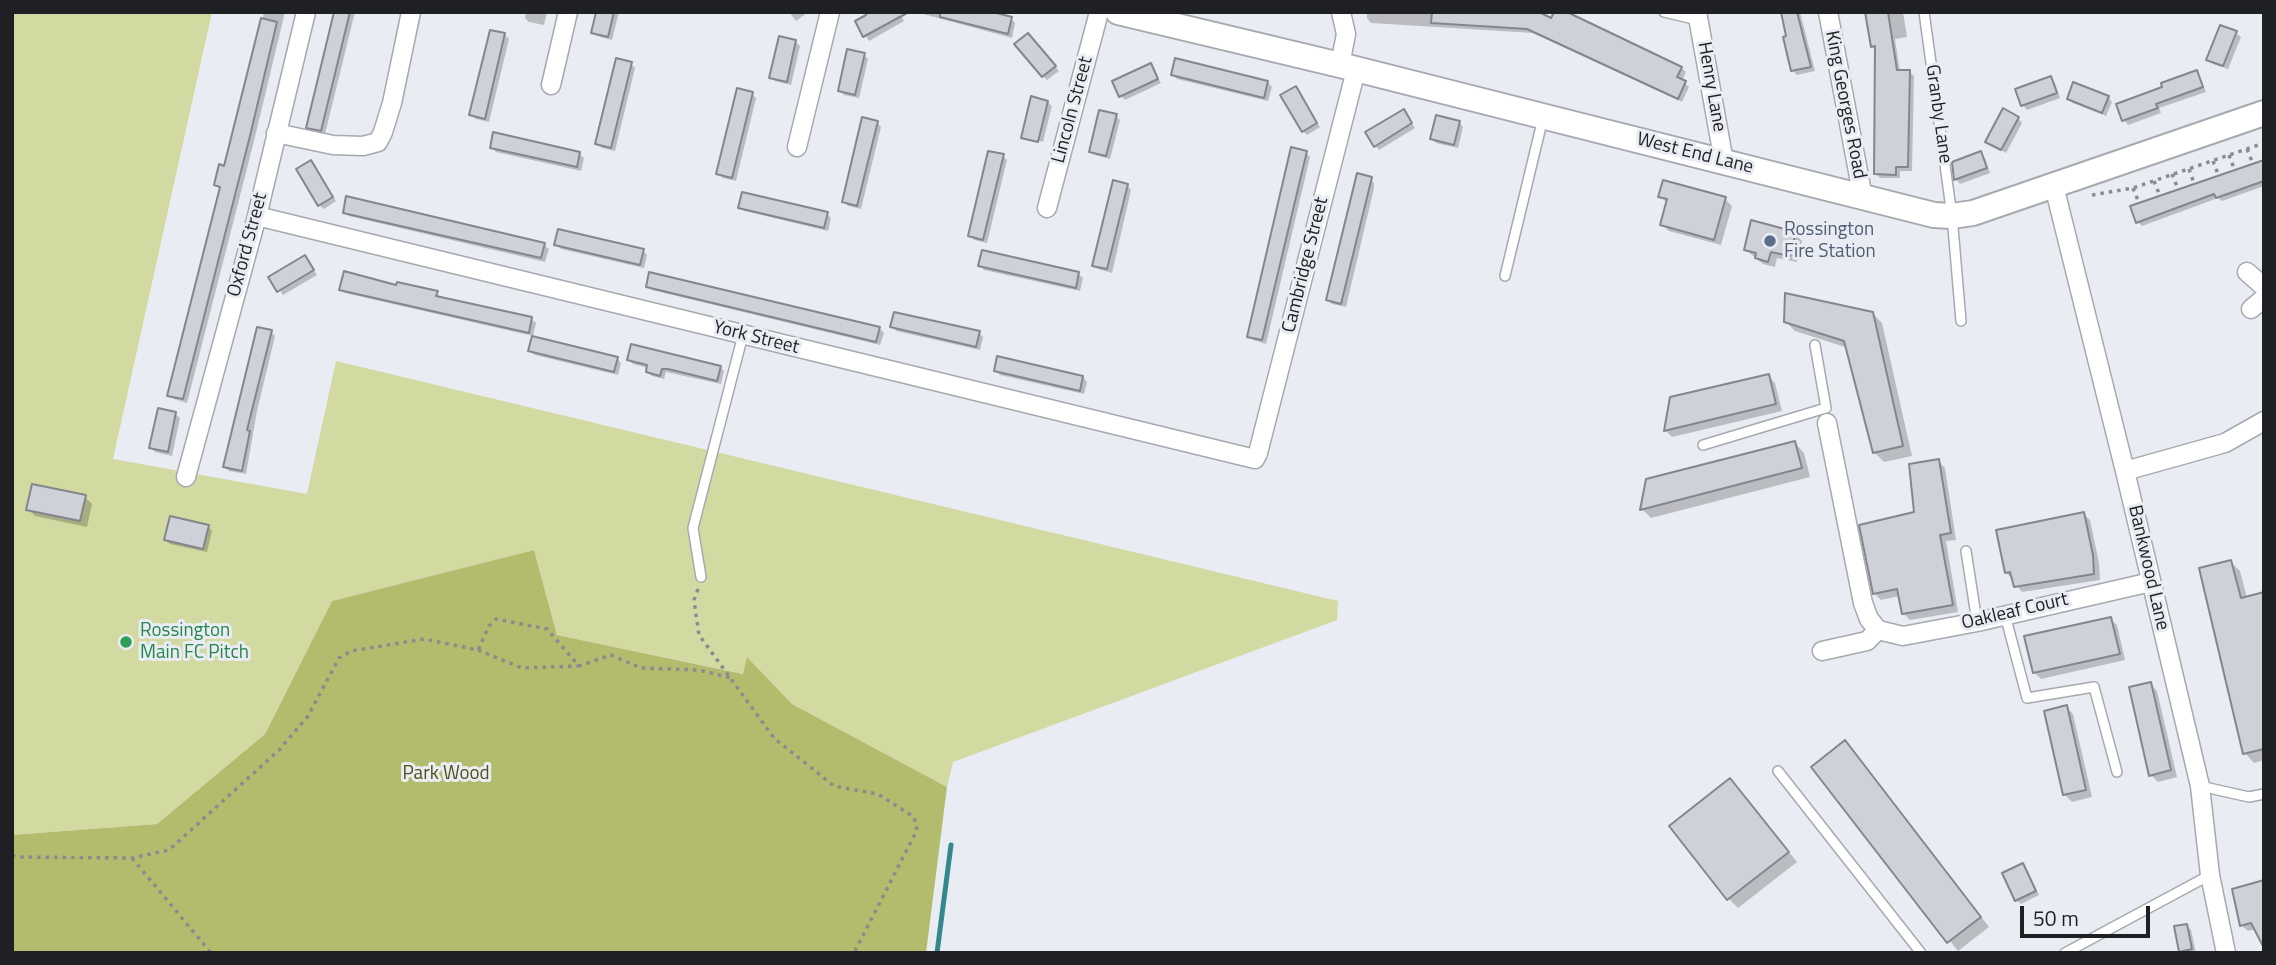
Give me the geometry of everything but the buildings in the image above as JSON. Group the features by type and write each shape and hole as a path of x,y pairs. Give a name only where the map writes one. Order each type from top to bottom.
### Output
{"street":[{"name":"Oxford Street","path":"186,477 257,216 306,12"},
{"path":"276,134 333,145 363,146 377,142 392,103 411,12"},
{"path":"551,85 568,12"},
{"path":"797,146 830,12"},
{"name":"Lincoln Street","path":"1047,208 1099,12"},
{"name":"West End Lane","path":"1118,12 1348,67 1934,215 1973,213 2056,194 2264,113"},
{"name":"Cambridge Street","path":"1255,458 1348,67 1342,12"},
{"name":"King Georges Road","path":"1828,12 1863,198"},
{"name":"Henry Lane","path":"1698,16 1724,162"},
{"name":"Bankwood Lane","path":"2056,194 2200,786 2210,875 2226,953"},
{"name":"York Street","path":"257,216 1255,458"},
{"path":"2247,272 2264,287"},
{"path":"1822,651 1867,641 1878,630 1869,619 1863,603 1827,415"},
{"path":"2125,471 2225,443 2264,421"},
{"name":"Oakleaf Court","path":"1878,630 1903,636 2151,582"}],"lane":[{"path":"1664,12 1698,16"},
{"name":"Granby Lane","path":"1924,12 1952,216 1961,321"},
{"path":"1505,276 1544,117"},
{"path":"701,577 693,527 743,335"},
{"path":"1703,445 1827,415 1815,345"},
{"path":"1966,551 1977,622"},
{"path":"2005,615 2027,698 2094,687 2117,772"},
{"path":"1778,771 1921,953"},
{"path":"2200,786 2249,797 2264,794"},
{"path":"2065,953 2210,875"}],"path":[{"path":"2056,194 2133,188 2264,143"},
{"path":"2247,149 2253,164"},
{"path":"2229,155 2235,171"},
{"path":"2213,160 2219,177"},
{"path":"2189,169 2194,183"},
{"path":"2172,174 2178,189"},
{"path":"2154,181 2160,195"},
{"path":"2133,188 2139,203"},
{"path":"701,577 694,600 699,635 774,738 834,786 878,794 914,817 917,830 854,953"},
{"path":"478,650 489,626 496,619 547,629 579,666"},
{"path":"12,855 17,858 132,858 169,850 279,750 308,716 339,658 351,651 424,639 478,650 522,668 579,666 611,655 641,668 699,670 731,678"},
{"path":"132,858 211,953"}],"green space":[{"path":"12,12 212,12 113,459 307,494 336,361 1338,601 1337,620 953,762 947,787 792,704 748,658 744,674 557,635 534,550 332,601 265,734 157,824 12,835"},
{"name":"Park Wood","path":"534,550 557,635 743,674 747,657 792,704 947,787 926,953 12,953 12,835 157,824 265,734 332,601"}],"waterway":[{"path":"937,953 951,845"}],"place":[{"name":"Rossington Fire Station","path":"1770,241"},
{"name":"Rossington Main FC Pitch","path":"126,642"}]}
